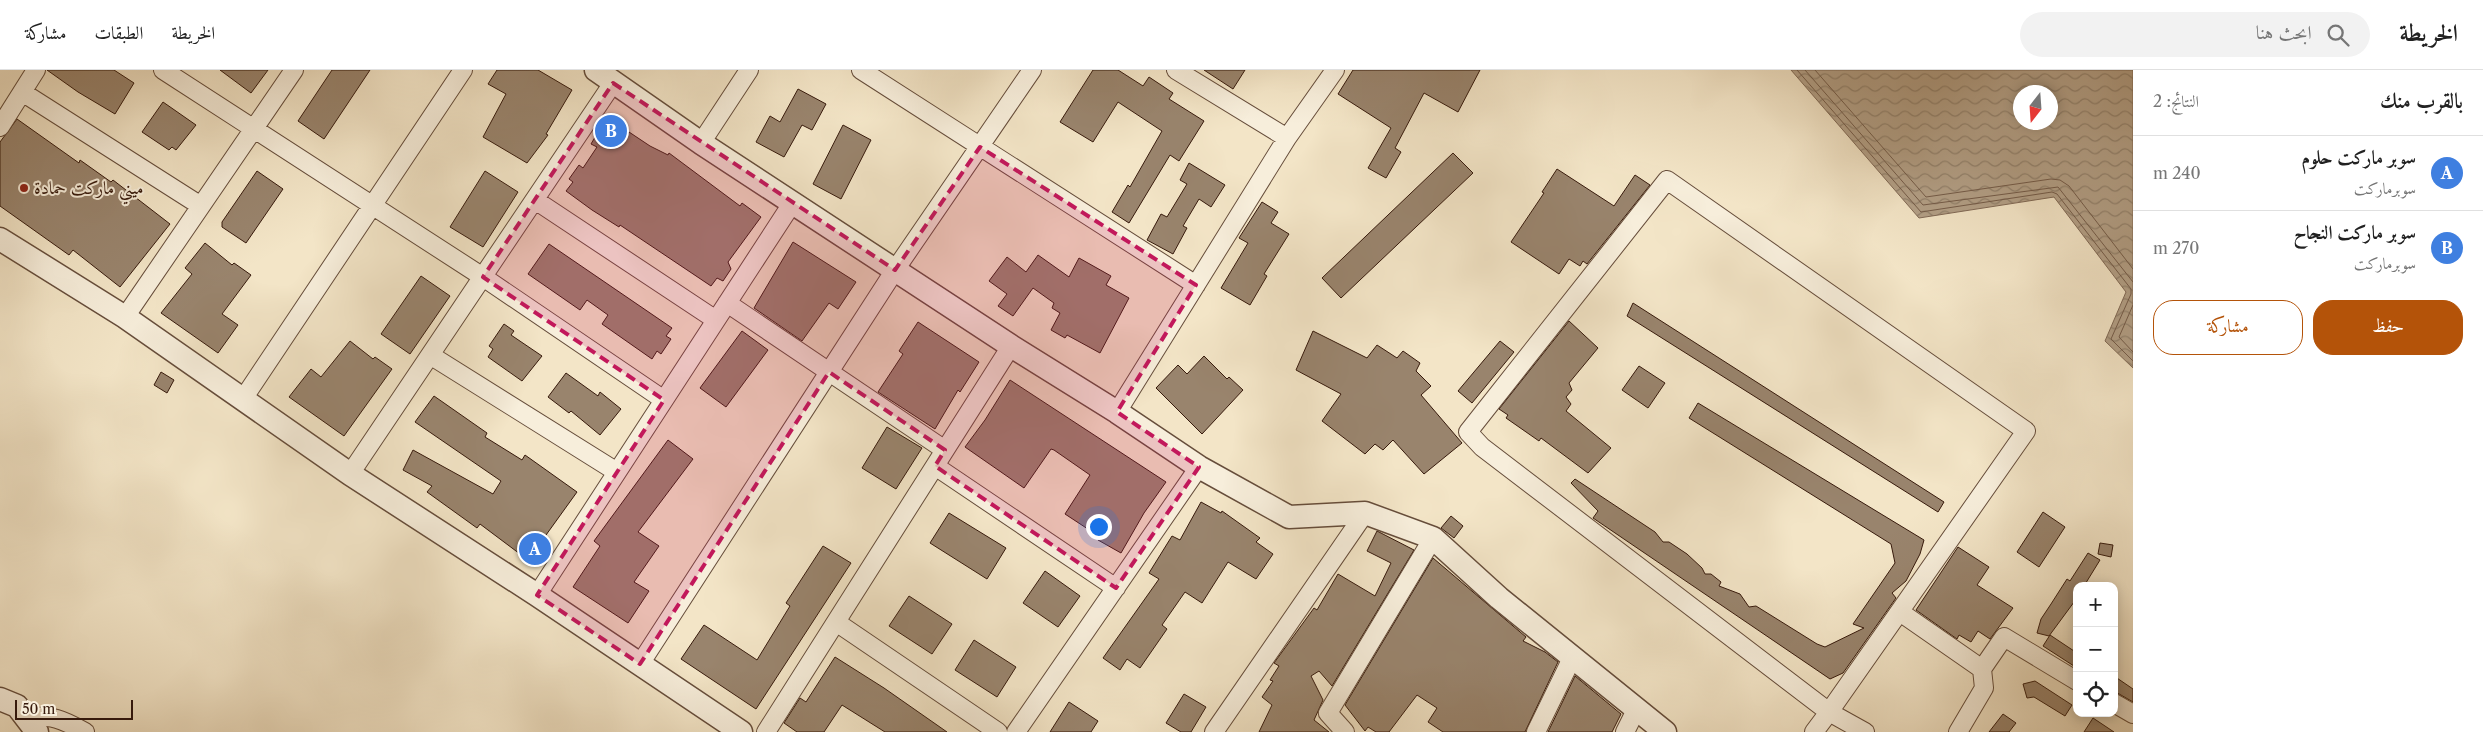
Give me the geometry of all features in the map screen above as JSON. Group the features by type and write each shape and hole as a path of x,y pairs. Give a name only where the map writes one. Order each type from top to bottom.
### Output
{"street":[{"path":"0,127 36,70"},
{"path":"163,70 371,207 483,277 664,400"},
{"path":"125,317 294,70"},
{"path":"243,399 463,70"},
{"path":"701,143 749,70"},
{"path":"861,70 1196,285"},
{"path":"640,664 895,270 1032,70"},
{"path":"1176,70 1287,138"},
{"path":"1117,412 1287,138 1335,70"},
{"path":"350,474 535,200 604,77 701,143 1011,346 1117,412 1199,468 1289,517 1365,513 1433,538 1499,598 1665,732"},
{"path":"22,92 201,206"},
{"path":"1814,732 1829,712 1900,612 2026,430 1667,180 1468,432 1482,447 1829,712 1865,732"},
{"path":"535,200 716,320"},
{"path":"537,594 792,202"},
{"path":"0,240 125,317 350,474 537,594 741,732"},
{"path":"727,303 945,450"},
{"path":"766,732 1011,346"},
{"path":"430,355 617,472"},
{"path":"935,466 1116,588"},
{"path":"1016,732 1199,468"},
{"path":"1214,732 1365,513"},
{"path":"1345,732 1328,713 1433,538"},
{"path":"1900,612 1982,669"},
{"path":"836,622 998,732"},
{"path":"1958,732 1984,688 1982,669 2004,637 2073,679"},
{"path":"1536,732 1572,658"},
{"path":"0,699 17,706 31,724 46,716 60,718 85,732"},
{"path":"2118,705 2133,714"},
{"path":"1625,732 1637,708"}],"highlighted area":[{"path":"613,83 895,270 980,147 1196,285 1117,412 1199,467 1116,588 935,466 945,450 829,372 640,664 537,595 664,400 483,277"}],"water":[{"path":"1791,70 2133,70 2133,368 2105,341 2126,292 2054,197 1919,218"}],"building":[{"path":"47,70 114,70 134,83 115,114 78,92"},
{"path":"220,70 268,70 251,93"},
{"path":"332,70 370,70 324,139 298,121"},
{"path":"497,70 538,70 572,90 546,134 548,135 527,163 483,137 506,94 488,84"},
{"path":"1093,70 1118,70 1143,86 1149,77 1173,93 1169,99 1204,121 1179,161 1170,155 1129,223 1112,212 1128,185 1130,187 1162,131 1118,102 1093,142 1060,122"},
{"path":"1204,70 1245,70 1233,89"},
{"path":"1353,70 1480,70 1458,112 1424,93 1395,148 1401,152 1386,178 1368,168 1391,128 1338,94"},
{"path":"798,89 826,104 812,130 802,125 784,157 756,142 770,116 780,122"},
{"path":"163,102 196,125 176,150 172,147 169,150 142,132"},
{"path":"17,119 79,163 80,160 111,182 113,180 170,224 120,287 73,250 69,255 0,206 0,142"},
{"path":"843,125 871,140 841,199 813,184"},
{"path":"601,127 624,139 629,132 650,146 668,155 669,153 740,206 742,203 761,217 728,262 731,269 723,281 717,278 711,286 620,225 619,227 592,210 566,191 573,182 569,179 579,165 583,168 597,147 591,144"},
{"path":"1453,153 1473,173 1341,298 1322,278"},
{"path":"1189,163 1225,185 1211,207 1199,199 1183,226 1187,228 1173,254 1147,240 1161,214 1167,217 1187,184 1180,180"},
{"path":"1557,169 1614,206 1635,175 1650,185 1587,264 1583,261 1580,266 1569,259 1559,274 1511,242 1544,193 1542,192"},
{"path":"257,171 283,189 246,243 222,227 222,222"},
{"path":"485,171 518,192 483,247 450,227"},
{"path":"1262,202 1278,212 1271,223 1289,234 1264,274 1267,276 1250,305 1221,288 1248,243 1239,238"},
{"path":"793,242 856,282 838,309 829,303 802,341 754,308"},
{"path":"205,243 232,265 234,263 251,275 222,314 238,325 218,353 161,313 192,274 185,268"},
{"path":"549,244 672,328 666,336 671,339 661,354 657,351 652,359 602,324 608,315 587,300 580,310 528,274"},
{"path":"1038,255 1069,277 1079,258 1111,276 1106,285 1129,298 1100,353 1067,335 1065,338 1051,330 1060,313 1052,308 1054,303 1033,288 1013,316 998,306 1007,294 989,281 1007,257 1026,272"},
{"path":"421,276 450,296 410,354 381,334"},
{"path":"1633,303 1944,502 1938,512 1627,316"},
{"path":"1569,321 1598,348 1569,383 1572,390 1566,397 1571,404 1566,411 1611,448 1588,473 1541,438 1539,441 1506,418 1508,415 1499,409"},
{"path":"918,322 979,362 960,392 958,390 935,429 878,392 903,354 899,351"},
{"path":"504,324 514,331 511,335 542,356 522,381 488,357 493,349 489,346"},
{"path":"742,331 768,350 726,407 700,388"},
{"path":"1313,331 1367,358 1377,345 1397,358 1403,351 1420,363 1416,371 1431,386 1421,395 1462,443 1424,474 1393,440 1383,450 1375,444 1365,454 1322,421 1341,394 1296,370"},
{"path":"350,341 373,359 375,357 392,369 344,436 289,397 311,369 321,377"},
{"path":"1500,341 1514,352 1472,403 1458,391"},
{"path":"1204,356 1227,379 1229,377 1243,390 1202,434 1156,388 1178,365 1187,374"},
{"path":"1639,366 1665,383 1648,408 1622,390"},
{"path":"161,372 174,380 167,393 154,385"},
{"path":"566,373 598,396 600,392 621,409 600,435 571,411 569,413 548,397"},
{"path":"1010,380 1166,482 1144,513 1121,553 1098,540 1100,537 1065,514 1090,475 1054,450 1051,449 1024,488 965,447 985,420"},
{"path":"434,396 487,433 485,437 522,460 525,455 577,492 528,560 480,524 477,528 427,492 432,486 403,470 413,450 493,494 501,481 415,422"},
{"path":"1698,403 1924,540 1920,554 1906,581 1892,593 1896,598 1843,673 1830,679 1593,518 1598,511 1571,483 1575,479 1655,532 1663,542 1669,542 1687,554 1702,568 1705,574 1711,574 1721,582 1719,586 1740,594 1749,607 1756,606 1817,644 1825,647 1864,628 1853,624 1895,563 1891,544 1689,418"},
{"path":"887,427 922,448 896,489 862,468"},
{"path":"668,440 693,459 638,532 659,546 634,582 649,591 628,623 573,587 600,546 594,541"},
{"path":"1201,502 1221,513 1222,511 1260,538 1256,542 1273,554 1256,579 1228,562 1202,603 1185,592 1162,625 1167,629 1140,668 1127,659 1120,670 1103,658 1159,579 1149,573 1172,536 1180,540"},
{"path":"2043,512 2065,527 2039,567 2017,552"},
{"path":"949,513 1006,548 987,579 930,543"},
{"path":"1451,516 1463,526 1454,538 1441,528"},
{"path":"1377,531 1414,550 1332,686 1319,671 1311,676 1323,700 1314,720 1329,732 1259,732 1272,705 1262,697 1273,681 1270,680 1279,666 1274,663 1314,608 1317,610 1338,574 1375,596 1391,563 1367,551"},
{"path":"2100,543 2113,545 2111,557 2098,554"},
{"path":"823,546 851,563 756,709 681,659 704,625 757,660 790,606 786,603"},
{"path":"1958,547 1989,567 1977,585 2013,608 1990,639 1978,631 1971,642 1959,635 1957,639 1916,610"},
{"path":"2088,553 2100,560 2086,582 2073,582 2073,603 2049,636 2037,633 2041,619 2067,579 2070,581"},
{"path":"1433,558 1526,637 1523,641 1545,652 1558,662 1525,732 1443,732 1428,722 1437,708 1417,695 1389,732 1376,732 1368,727 1365,731 1345,705"},
{"path":"1045,571 1080,596 1058,627 1023,603"},
{"path":"909,596 952,624 932,654 889,626"},
{"path":"2050,635 2073,650 2073,665 2043,646"},
{"path":"974,640 1016,667 997,697 955,670"},
{"path":"835,657 884,688 947,732 885,732 842,705 824,732 797,732 784,723 800,698 806,702"},
{"path":"1575,676 1621,714 1612,732 1548,732"},
{"path":"2118,679 2133,689 2133,702 2118,693"},
{"path":"2035,681 2072,705 2065,716 2034,697 2027,698 2023,684"},
{"path":"1184,694 1206,707 1191,732 1181,732 1166,723"},
{"path":"1069,702 1098,721 1091,732 1050,732"},
{"path":"2003,714 2016,723 2009,732 1989,732"},
{"path":"2093,718 2114,732 2084,732"}],"place":[{"name":"سوبر ماركت النجاح","path":"611,131"},
{"name":"ميني ماركت حمادة","path":"24,188"},
{"name":"سوبر ماركت حلوم","path":"535,549"}]}
